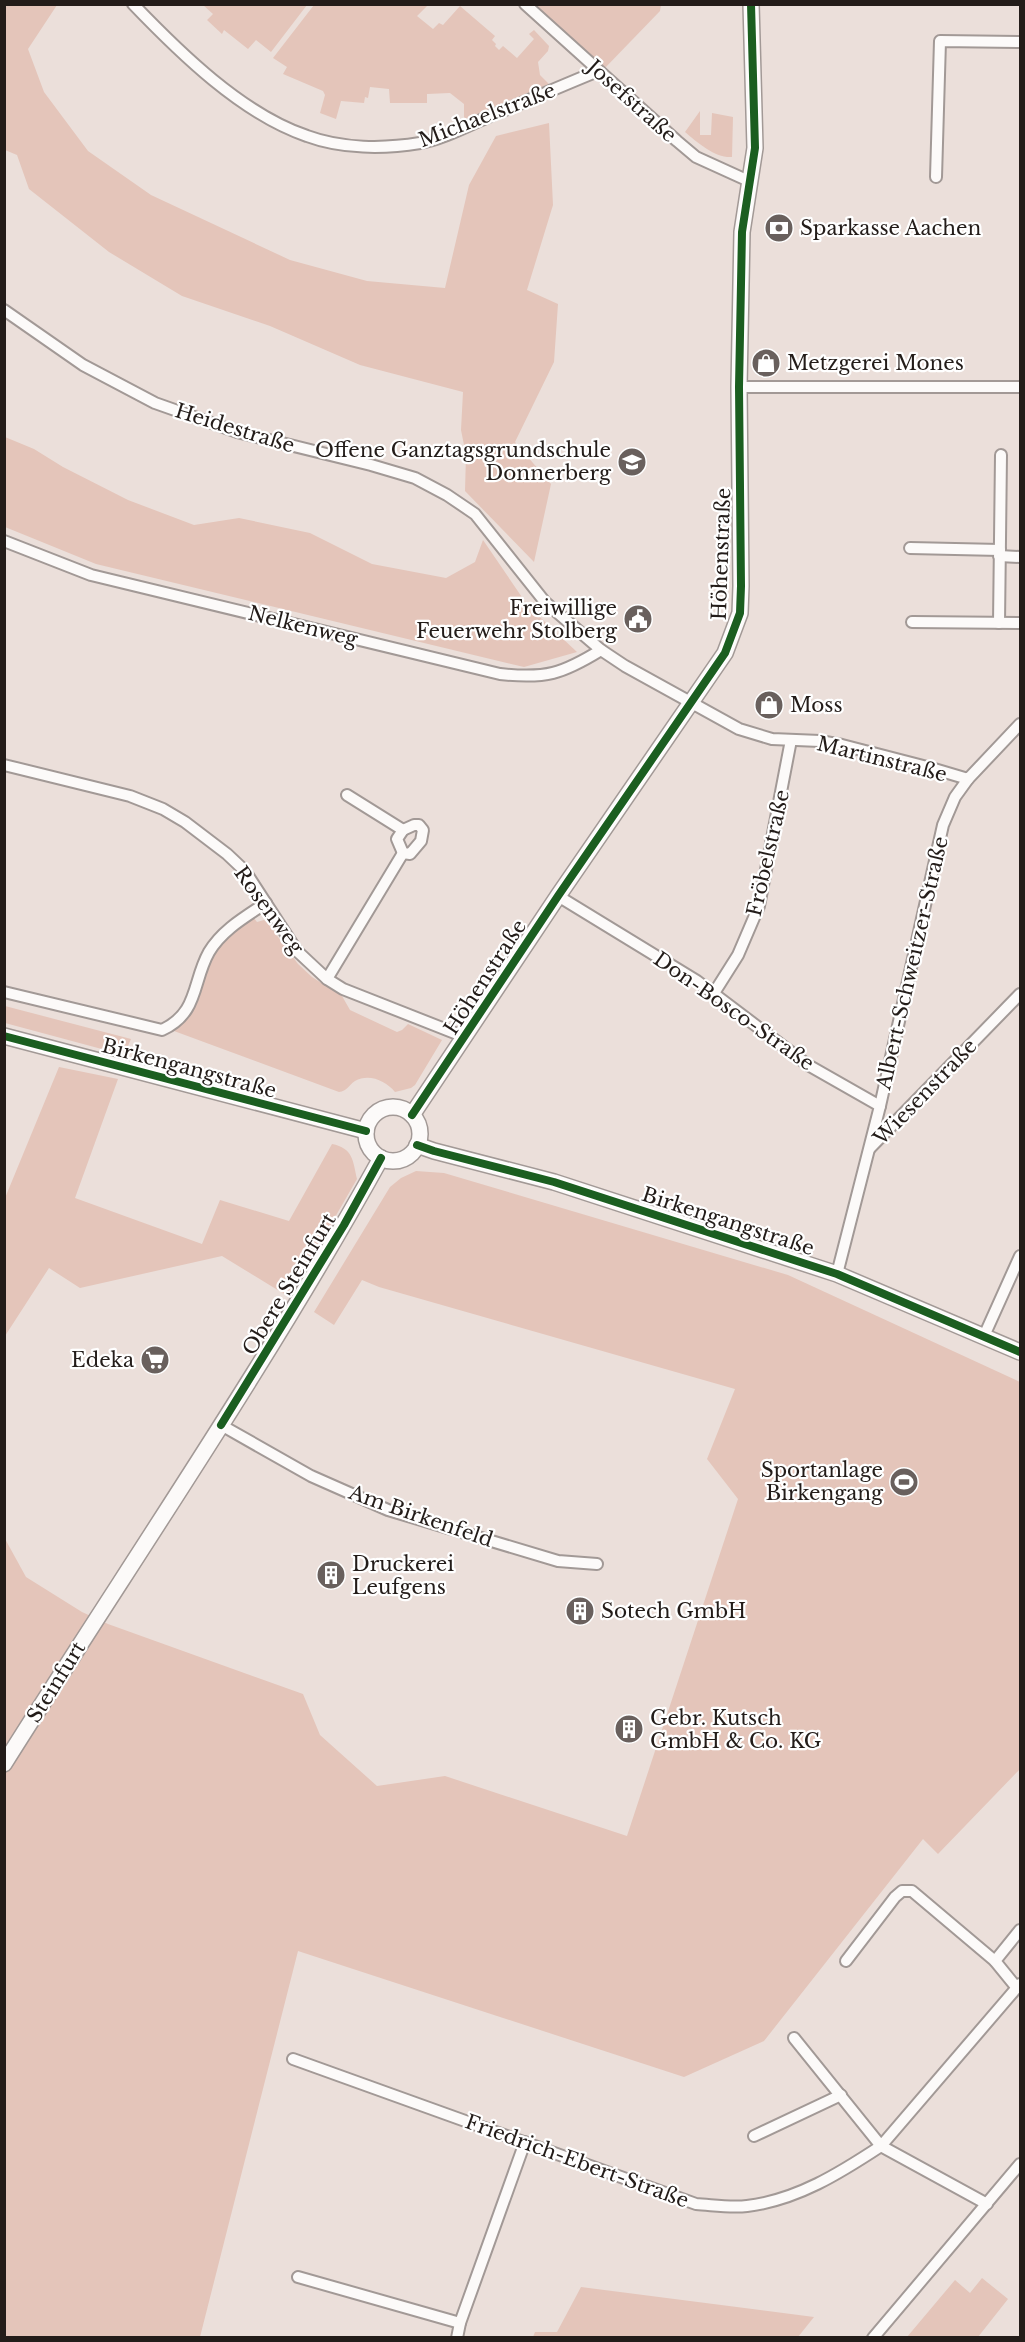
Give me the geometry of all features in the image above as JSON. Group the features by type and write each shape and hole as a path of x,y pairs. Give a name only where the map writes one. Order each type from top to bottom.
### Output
{"street":[{"name":"Michaelstraße","path":"133,4 186,56 262,114 309,137 348,145 384,147 422,142 455,131 598,71"},
{"name":"Josefstraße","path":"525,4 696,157 751,182"},
{"name":"Höhenstraße","path":"412,1115 558,896 725,653 740,614 739,387 742,232 755,147 751,4"},
{"path":"936,177 940,41 1020,42"},
{"name":"Heidestraße","path":"4,310 83,365 155,403 237,432 393,471 415,478 447,495 475,514 545,602 601,650 692,703"},
{"path":"739,387 1020,387"},
{"path":"999,623 1001,455"},
{"name":"Nelkenweg","path":"4,541 91,574 500,674 535,677 582,662 601,650"},
{"path":"910,548 999,553 1020,557"},
{"path":"912,622 1020,622"},
{"name":"Martinstraße","path":"692,703 739,729 772,739 842,745 968,779 1020,724"},
{"name":"Fröbelstraße","path":"714,993 738,955 759,906 791,740"},
{"name":"Rosenweg","path":"4,765 108,790 163,809 202,834 245,871 297,951 327,978 343,989 465,1037"},
{"name":"Albert-Schweitzer-Straße","path":"867,1150 880,1106 943,825 956,797 968,779"},
{"path":"347,795 403,830"},
{"path":"419,825 423,830 423,836 416,849 410,854 403,853 397,839 408,826 419,825"},
{"path":"327,978 403,853"},
{"name":"Don-Bosco-Straße","path":"558,896 714,993 808,1065 880,1106"},
{"path":"4,992 162,1030 172,1026 186,1013 209,952 219,939 266,903"},
{"name":"Wiesenstraße","path":"837,1274 867,1150 1020,994"},
{"name":"Birkengangstraße","path":"4,1036 366,1131"},
{"path":"394,1106 412,1115 419,1129 417,1144 405,1158 393,1160 381,1158 370,1147 366,1131 369,1121 375,1113 394,1106"},
{"name":"Birkengangstraße","path":"417,1144 434,1151 554,1182 837,1274 1020,1352"},
{"name":"Obere Steinfurt","path":"107,1601 268,1352 381,1158"},
{"path":"984,1336 1020,1256"},
{"name":"Am Birkenfeld","path":"221,1425 311,1476 388,1510 558,1561 597,1564"},
{"name":"Steinfurt","path":"4,1764 107,1601"},
{"path":"846,1960 895,1897 902,1891 912,1891 995,1960 1019,1986"},
{"path":"995,1960 1020,1930"},
{"name":"Friedrich-Ebert-Straße","path":"292,2059 696,2204 746,2206 769,2202 817,2185 881,2146 1019,1986"},
{"path":"794,2038 881,2146 987,2204"},
{"path":"753,2136 841,2095"},
{"path":"457,2337 525,2142"},
{"path":"873,2337 1020,2164"},
{"path":"298,2277 460,2323"}],"shaded area":[{"path":"5,4 57,5 28,49 44,92 88,151 151,195 290,260 367,281 445,288 469,185 496,136 549,123 553,205 527,290 558,304 554,362 515,442 551,484 534,562 465,491 466,455 461,430 463,392 360,365 270,326 182,296 109,252 29,189 17,155 5,150"},
{"path":"203,5 307,5 271,52 256,40 248,49 224,30 222,34 207,20 213,14"},
{"path":"314,5 428,5 417,16 433,29 439,23 443,25 460,6 495,36 492,40 499,50 503,46 517,58 534,39 529,34 534,30 549,46 548,51 538,62 540,75 549,84 464,120 464,104 450,93 427,94 427,103 390,103 389,89 370,87 368,98 365,97 364,103 341,101 336,119 320,113 325,95 323,91 283,74 287,67 273,58"},
{"path":"532,5 661,5 660,11 603,70"},
{"path":"700,111 700,135 711,135 712,113 733,117 732,157 713,152 685,132"},
{"path":"5,437 34,449 63,467 128,500 194,525 239,518 310,533 372,564 446,578 475,562 483,540 528,606 577,652 524,667 96,564 5,527"},
{"path":"253,917 257,922 264,920 267,922 298,964 312,977 342,996 350,1010 397,1032 408,1024 442,1040 415,1085 395,1092 377,1079 366,1078 355,1081 339,1092 174,1031 173,1029 181,1022 193,1004 214,951 237,928"},
{"path":"4,1006 131,1039 124,1055 5,1023"},
{"path":"59,1067 118,1079 75,1198 202,1244 220,1200 289,1221 332,1144 348,1152 353,1161 357,1179 289,1297 222,1256 80,1288 49,1268 5,1336 5,1198"},
{"path":"416,1171 444,1173 788,1275 1020,1382 1020,1769 938,1854 923,1839 764,2041 684,2077 298,1951 200,2337 5,2337 4,1537 26,1577 82,1612 108,1624 303,1694 320,1735 377,1786 445,1776 627,1836 738,1499 707,1459 735,1389 379,1287 362,1280 334,1325 314,1312 390,1187 401,1178"},
{"path":"982,2278 1008,2299 978,2337 907,2337 955,2280 970,2293"},
{"path":"581,2287 814,2317 798,2337 533,2337 535,2332 557,2332"}],"cycle path":[{"path":"412,1115 558,896 725,653 740,613 739,387 742,232 755,148 751,4"},
{"path":"4,1036 366,1131"},
{"path":"417,1145 554,1182 837,1274 1020,1352"},
{"path":"221,1425 344,1225 381,1158"}],"place":[{"name":"Sparkasse Aachen","path":"779,228"},
{"name":"Metzgerei Mones","path":"766,363"},
{"name":"Offene Ganztagsgrundschule Donnerberg","path":"632,462"},
{"name":"Freiwillige Feuerwehr Stolberg","path":"638,619"},
{"name":"Moss","path":"769,705"},
{"name":"Edeka","path":"155,1360"},
{"name":"Sportanlage Birkengang","path":"904,1482"},
{"name":"Druckerei Leufgens","path":"331,1575"},
{"name":"Sotech GmbH","path":"580,1611"},
{"name":"Gebr. Kutsch GmbH & Co. KG","path":"629,1729"}]}
